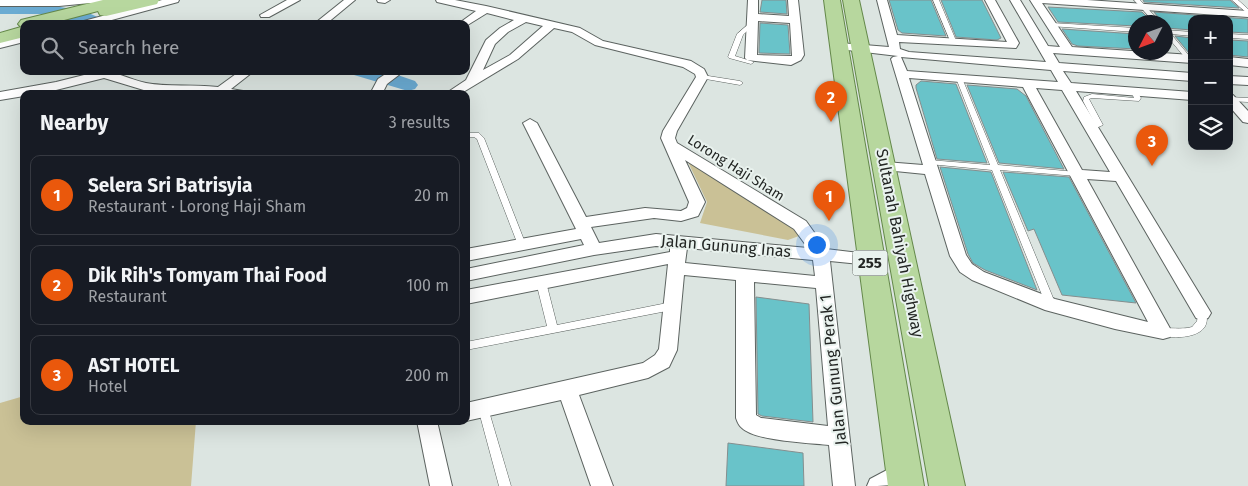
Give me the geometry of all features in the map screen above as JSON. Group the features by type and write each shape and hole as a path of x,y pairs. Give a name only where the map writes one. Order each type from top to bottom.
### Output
{"main road":[{"path":"54,20 151,0"},
{"name":"Sultanah Bahiyah Highway","path":"832,0 875,53 870,259 896,481"},
{"name":"Sultanah Bahiyah Highway","path":"851,0 875,53 885,166 948,485"},
{"path":"69,20 111,7"},
{"path":"0,30 20,27"},
{"path":"0,38 20,29"}],"street":[{"path":"52,3 65,0"},
{"path":"0,3 52,3 90,0 111,7 174,0"},
{"path":"265,15 295,0"},
{"path":"324,20 350,0"},
{"path":"441,0 552,24 580,32 599,43 687,64 700,72 702,77"},
{"path":"754,0 751,63 790,61 797,58 793,0"},
{"path":"882,0 875,53 930,166 958,256 966,268 992,283 1052,305 1163,332"},
{"path":"875,53 954,43 1013,45 990,0"},
{"path":"1015,0 1202,313"},
{"path":"1035,0 1069,51"},
{"path":"1041,0 1140,3 1248,13"},
{"path":"90,20 111,7"},
{"path":"469,20 486,9"},
{"path":"471,82 490,42 504,30 523,19"},
{"path":"752,21 795,20"},
{"path":"458,90 526,48 552,24"},
{"path":"0,45 20,40"},
{"path":"1044,49 1188,59"},
{"path":"875,53 1188,77"},
{"path":"875,53 960,78 1188,96"},
{"path":"1233,62 1248,63"},
{"path":"34,90 100,75"},
{"path":"106,75 142,90 168,86 222,90 243,75"},
{"path":"379,88 394,75"},
{"name":"Lorong Haji Sham","path":"702,77 670,131 668,138 671,146 800,225 821,254"},
{"path":"1233,80 1248,81"},
{"path":"1027,83 1163,332"},
{"path":"0,96 20,92"},
{"path":"1233,102 1248,119"},
{"path":"530,123 594,249"},
{"path":"470,253 522,245 583,228 655,213 679,216 689,214 697,206 697,202 671,146"},
{"path":"885,166 930,166"},
{"path":"1077,174 1121,177"},
{"name":"Jalan Gunung Inas","path":"470,274 594,249 656,240 678,255 821,254 870,259"},
{"name":"Jalan Gunung Perak 1","path":"821,254 844,486"},
{"path":"475,410 648,370 662,361 668,350 678,255"},
{"path":"470,296 678,255 745,275 824,283"},
{"path":"745,275 746,418 758,427 840,437"},
{"path":"567,390 602,486"},
{"path":"428,425 441,486"}],"lane":[{"path":"936,0 954,43"},
{"path":"1235,0 1248,13"},
{"path":"1140,3 1151,15"},
{"path":"751,63 730,57 740,34 752,21"},
{"path":"1052,25 1128,30"},
{"path":"1188,34 1166,32 1188,57"},
{"path":"1233,36 1248,38"},
{"path":"702,77 740,83"},
{"path":"960,78 1052,305"},
{"path":"1091,126 1099,125 1086,98 1092,96 1137,100 1138,98 1134,91"},
{"path":"1233,98 1248,100"},
{"path":"470,135 476,135 480,138 522,245"},
{"path":"930,166 996,167 1077,174"},
{"path":"541,282 553,330"},
{"path":"470,345 672,306"},
{"path":"1163,332 1191,332 1199,329 1203,322 1202,313"},
{"path":"475,410 505,486"}],"shaded area":[{"path":"688,162 796,226 799,236 788,240 700,223 707,202"},
{"path":"20,397 20,425 196,425 191,486 0,486 0,403"}],"building":[{"path":"762,0 786,0 787,14 760,12"},
{"path":"889,0 931,0 946,36 902,33 898,30"},
{"path":"941,0 982,0 1001,38 997,40 956,37"},
{"path":"1143,0 1230,0 1239,8 1144,2"},
{"path":"1048,7 1142,12 1145,15 1128,15 1128,26 1058,22"},
{"path":"1154,12 1194,15 1188,15 1188,30 1173,29 1173,15 1156,15"},
{"path":"1233,18 1248,19 1248,33 1233,32"},
{"path":"760,23 788,25 790,54 759,53"},
{"path":"1062,29 1128,33 1128,49 1078,46 1072,44"},
{"path":"1175,36 1188,38 1188,52"},
{"path":"1233,40 1248,41 1248,57 1233,55"},
{"path":"921,81 956,84 987,163 937,159 916,88 916,85"},
{"path":"967,85 1017,89 1026,96 1064,169 999,163"},
{"path":"940,167 991,172 1037,290 985,270 973,263 968,254"},
{"path":"1003,172 1069,177 1136,303 1062,295 1034,229 1028,231"},
{"path":"756,297 809,304 813,422 758,414"},
{"path":"728,443 803,453 804,486 726,486"}],"waterway":[{"path":"0,9 50,10 87,20"},
{"path":"377,75 408,85"}],"place":[{"name":"Dik Rih's Tomyam Thai Food","path":"831,122"},
{"name":"AST HOTEL","path":"1152,166"},
{"name":"Selera Sri Batrisyia","path":"829,221"}]}
